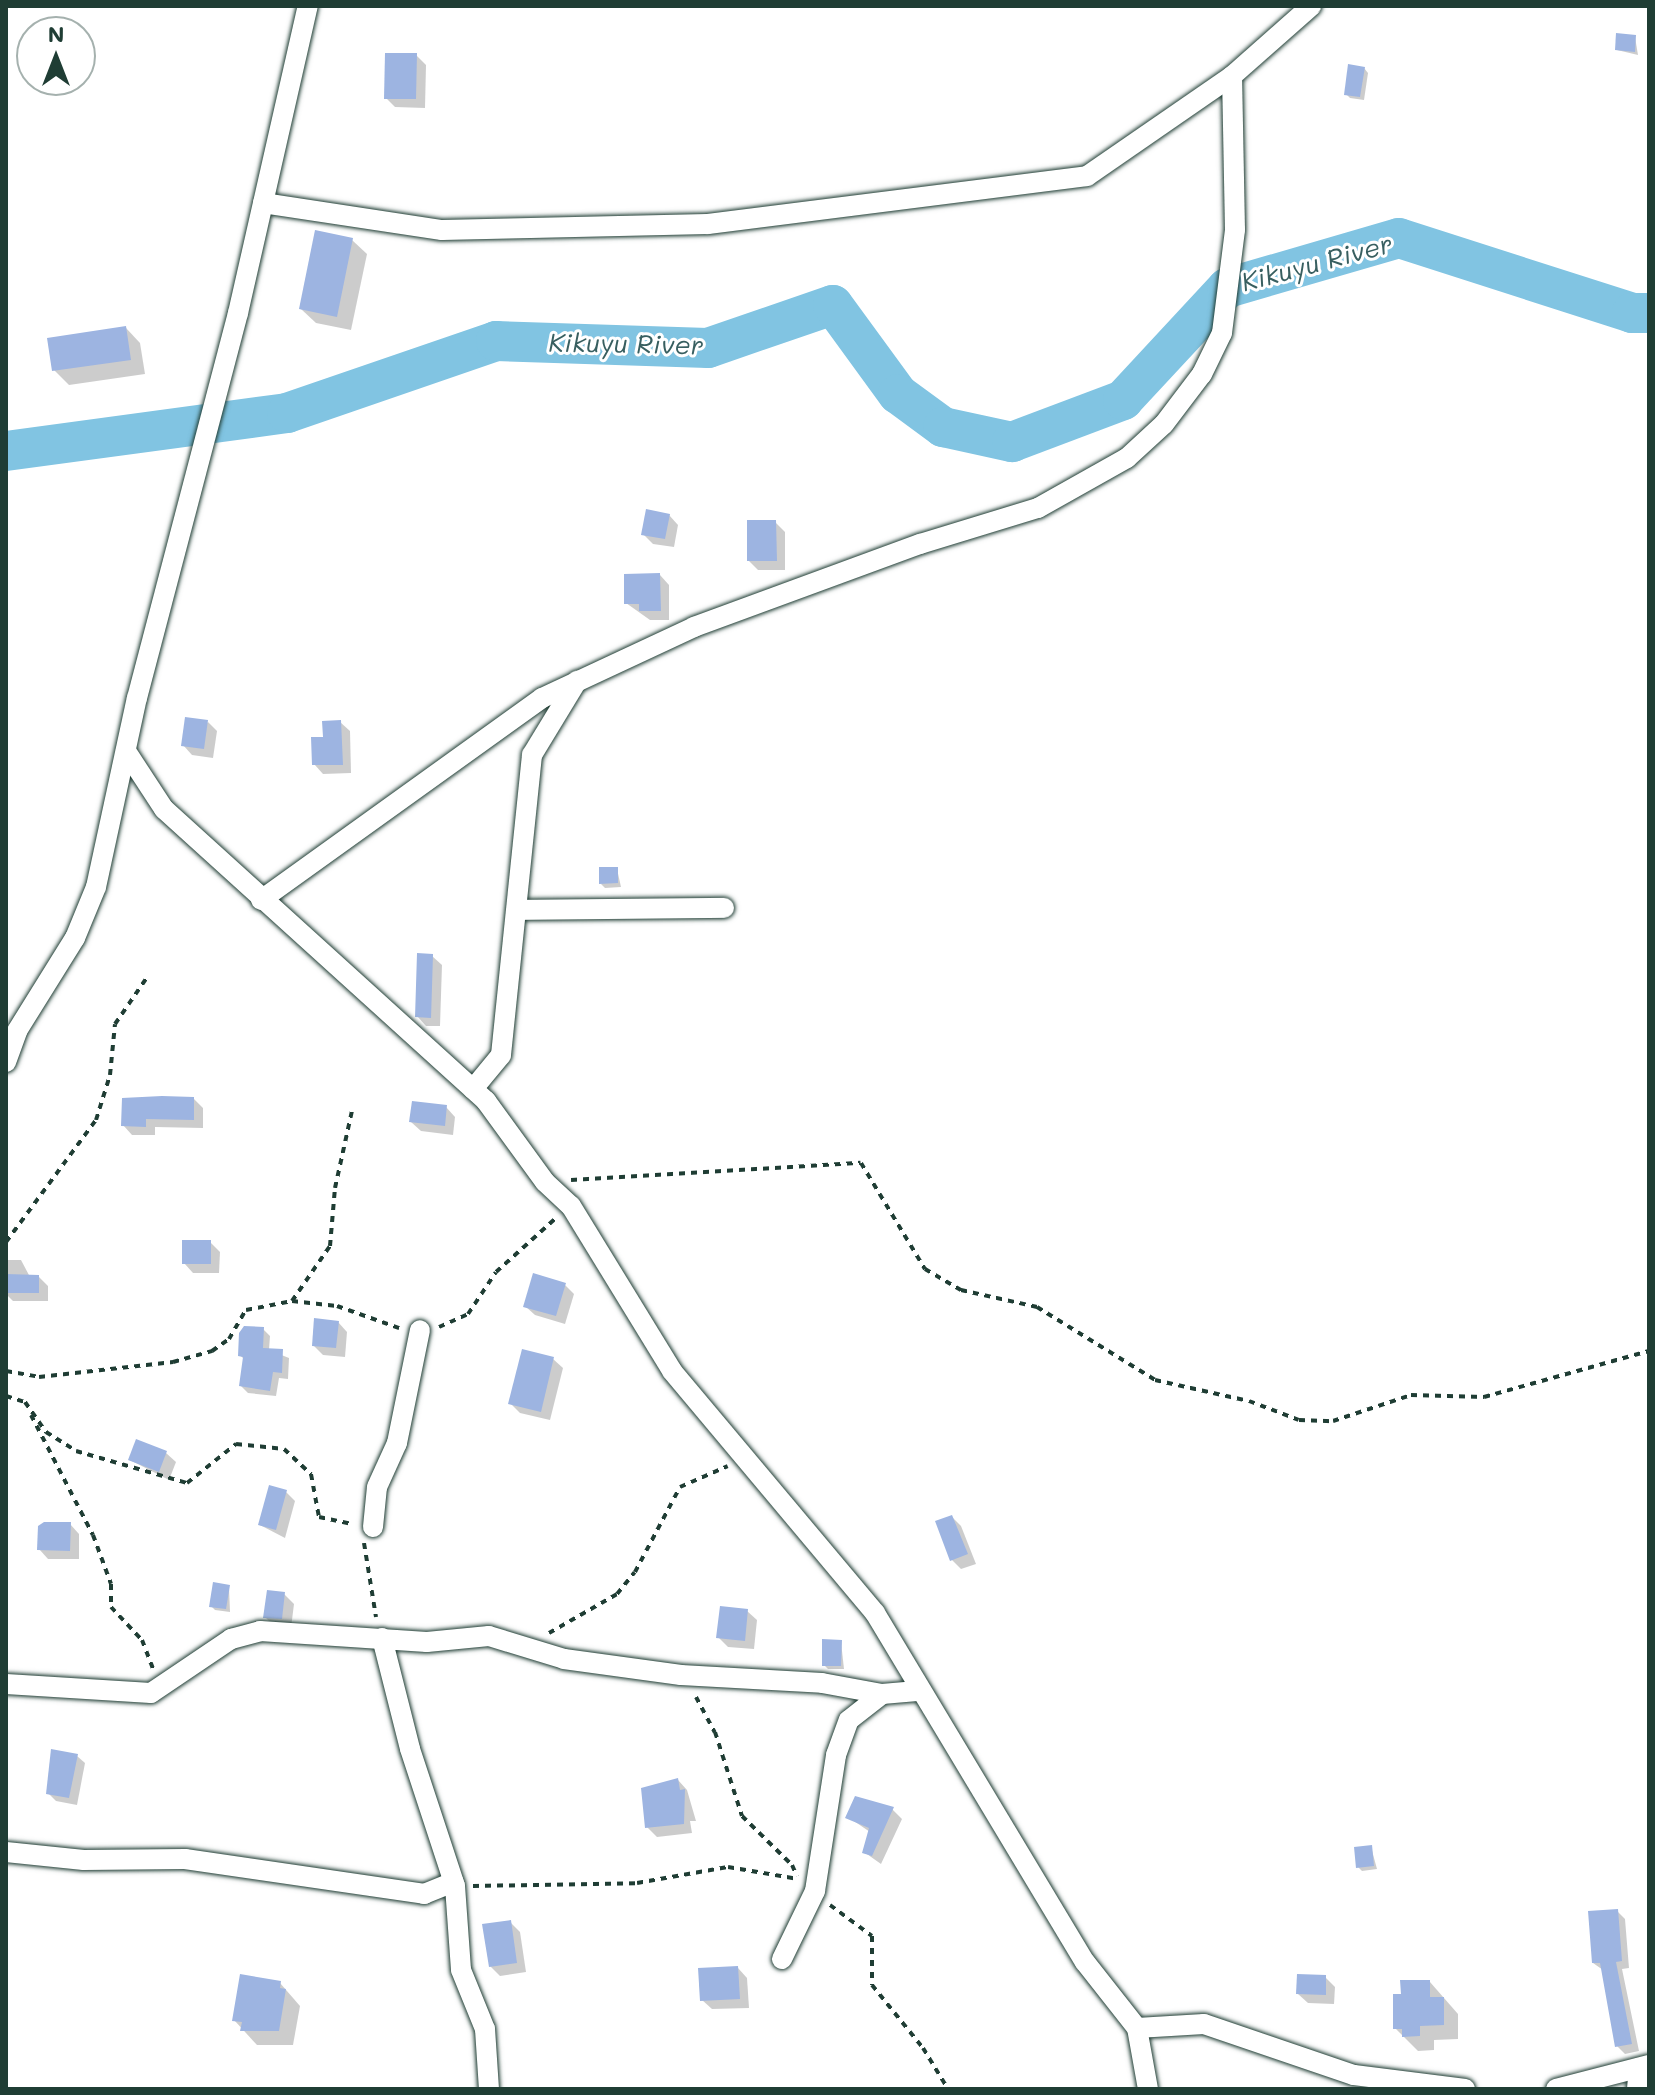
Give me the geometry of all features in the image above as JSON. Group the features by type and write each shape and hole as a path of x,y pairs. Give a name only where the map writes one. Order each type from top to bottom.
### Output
{"street":[{"path":"6,1062 12,1033 75,938 96,887 126,751 238,313 308,6"},
{"path":"263,203 442,230 708,224 1087,176 1232,76 1311,6"},
{"path":"261,900 529,707 577,681 694,627 829,576 1038,508 1127,458 1164,424 1202,374 1222,333 1235,230 1232,76"},
{"path":"473,1089 501,1055 532,755 577,681"},
{"path":"126,751 164,809 473,1089 545,1182 571,1206 672,1371 875,1613 1085,1962 1137,2028 1148,2089"},
{"path":"517,910 724,908"},
{"path":"368,1526 377,1487 397,1443 420,1330"},
{"path":"6,1684 155,1692 231,1639 260,1631 427,1642 489,1636 564,1659 753,1682 822,1683 882,1694 920,1691"},
{"path":"382,1638 410,1749 454,1884 461,1970 485,2029 489,2089"},
{"path":"782,1959 815,1891 836,1755 844,1732 849,1720 882,1694"},
{"path":"6,1852 84,1860 185,1859 424,1894 454,1884"},
{"path":"1137,2028 1204,2024 1354,2075 1465,2089"},
{"path":"1556,2089 1644,2066"},
{"path":"1637,2089 1644,2066"}],"path":[{"path":"6,1242 96,1120 110,1075 115,1024 148,976"},
{"path":"292,1301 330,1246 335,1188 352,1111"},
{"path":"545,1182 861,1163 925,1269 961,1290 1037,1307 1155,1380 1249,1401 1299,1420 1333,1421 1411,1395 1484,1397 1649,1351"},
{"path":"6,1371 39,1377 173,1362 212,1351 229,1339 246,1310 292,1301 337,1306 420,1330 455,1323 468,1314 516,1251 571,1206"},
{"path":"6,1396 25,1402 46,1432 76,1451 187,1483 236,1444 284,1449 311,1474 319,1517 368,1526 370,1600 382,1638"},
{"path":"25,1402 93,1535 111,1584 111,1607 148,1650 155,1692"},
{"path":"508,1643 572,1623 617,1594 635,1572 680,1487 746,1458"},
{"path":"454,1884 637,1883 728,1867 798,1879"}],"building":[{"path":"1616,33 1636,35 1635,52 1615,50"},
{"path":"385,53 417,53 416,99 384,99"},
{"path":"1348,64 1365,67 1360,97 1344,95"},
{"path":"315,230 353,238 337,317 299,309"},
{"path":"126,326 131,360 52,371 47,338"},
{"path":"646,509 670,514 665,539 641,535"},
{"path":"747,520 776,520 777,561 747,561"},
{"path":"660,573 661,611 639,611 639,604 624,604 624,574"},
{"path":"185,717 208,720 204,749 181,746"},
{"path":"341,720 343,765 312,765 311,737 323,737 322,721"},
{"path":"599,867 618,867 618,883 599,884"},
{"path":"417,953 433,954 431,1018 415,1017"},
{"path":"194,1097 194,1120 146,1119 146,1127 121,1126 122,1098"},
{"path":"412,1101 447,1105 445,1126 409,1122"},
{"path":"182,1240 211,1240 211,1264 182,1264"},
{"path":"533,1273 566,1283 556,1316 523,1307"},
{"path":"6,1274 39,1275 39,1293 6,1293"},
{"path":"314,1318 339,1321 336,1348 312,1346"},
{"path":"244,1326 264,1327 263,1348 283,1349 282,1373 273,1372 270,1391 239,1386 243,1357 238,1356 239,1333"},
{"path":"522,1349 554,1357 541,1412 508,1404"},
{"path":"136,1439 167,1451 159,1472 128,1460"},
{"path":"269,1485 287,1490 276,1530 258,1525"},
{"path":"952,1515 968,1554 950,1561 935,1521"},
{"path":"44,1522 71,1522 70,1551 37,1550 38,1526"},
{"path":"213,1582 230,1585 226,1609 209,1607"},
{"path":"267,1590 285,1592 282,1619 263,1618"},
{"path":"720,1606 748,1609 745,1641 716,1638"},
{"path":"822,1639 842,1640 841,1666 822,1666"},
{"path":"51,1749 78,1754 69,1798 46,1794"},
{"path":"678,1778 680,1790 685,1789 684,1824 645,1828 641,1788"},
{"path":"855,1796 894,1807 872,1856 862,1853 869,1828 845,1818"},
{"path":"1372,1845 1374,1866 1356,1868 1354,1847"},
{"path":"1618,1909 1622,1961 1616,1962 1632,2044 1615,2047 1600,1963 1592,1963 1588,1911"},
{"path":"511,1920 517,1963 489,1967 482,1924"},
{"path":"738,1966 740,1999 700,2001 698,1968"},
{"path":"240,1974 281,1981 280,1988 286,1989 279,2031 240,2031 242,2022 232,2021"},
{"path":"1297,1974 1326,1975 1326,1995 1296,1994"},
{"path":"1400,1980 1430,1980 1430,1997 1444,1997 1444,2025 1420,2026 1420,2036 1402,2037 1402,2029 1393,2029 1393,1994 1401,1994"}],"waterway":[{"name":"Kikuyu River","path":"6,451 287,413 496,341 708,348 833,305 898,394 943,427 1012,442 1123,400 1227,288 1399,238 1632,313 1649,313"}]}
